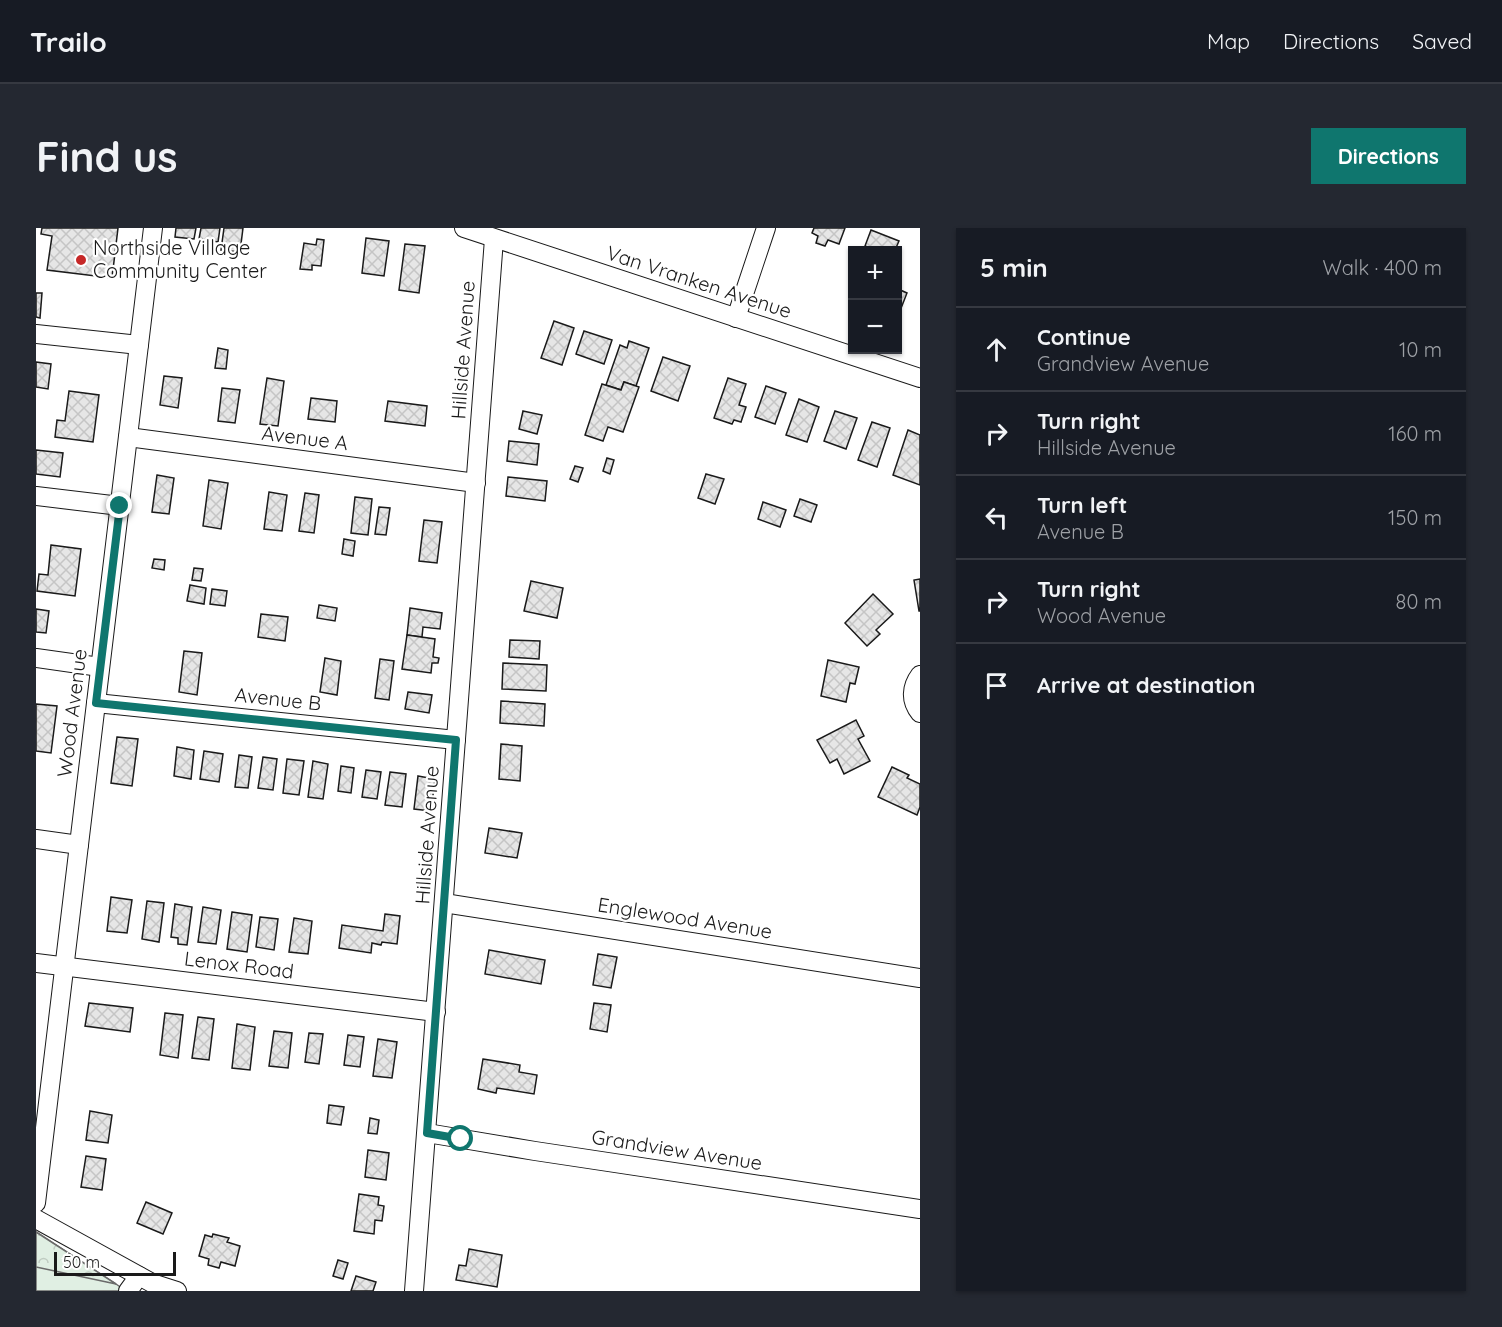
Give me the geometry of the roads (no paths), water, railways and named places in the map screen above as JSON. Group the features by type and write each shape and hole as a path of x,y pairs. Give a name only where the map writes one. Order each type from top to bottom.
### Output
{"street":[{"name":"Wood Avenue","path":"36,1203 153,228"},
{"name":"Van Vranken Avenue","path":"464,228 920,378"},
{"path":"736,318 766,228"},
{"name":"Hillside Avenue","path":"414,1291 494,239"},
{"path":"36,334 139,345"},
{"name":"Avenue A","path":"128,437 476,483"},
{"path":"36,496 120,506"},
{"path":"36,658 100,667"},
{"path":"920,675 913,691 913,700 920,713"},
{"name":"Avenue B","path":"96,703 456,740"},
{"path":"36,839 79,845"},
{"name":"Englewood Avenue","path":"444,903 920,978"},
{"name":"Lenox Road","path":"36,963 436,1012"},
{"name":"Grandview Avenue","path":"427,1133 920,1209"},
{"path":"36,1219 152,1283 177,1291"},
{"path":"128,1291 139,1276"}],"place":[{"name":"Northside Village Community Center","path":"81,260"}]}
